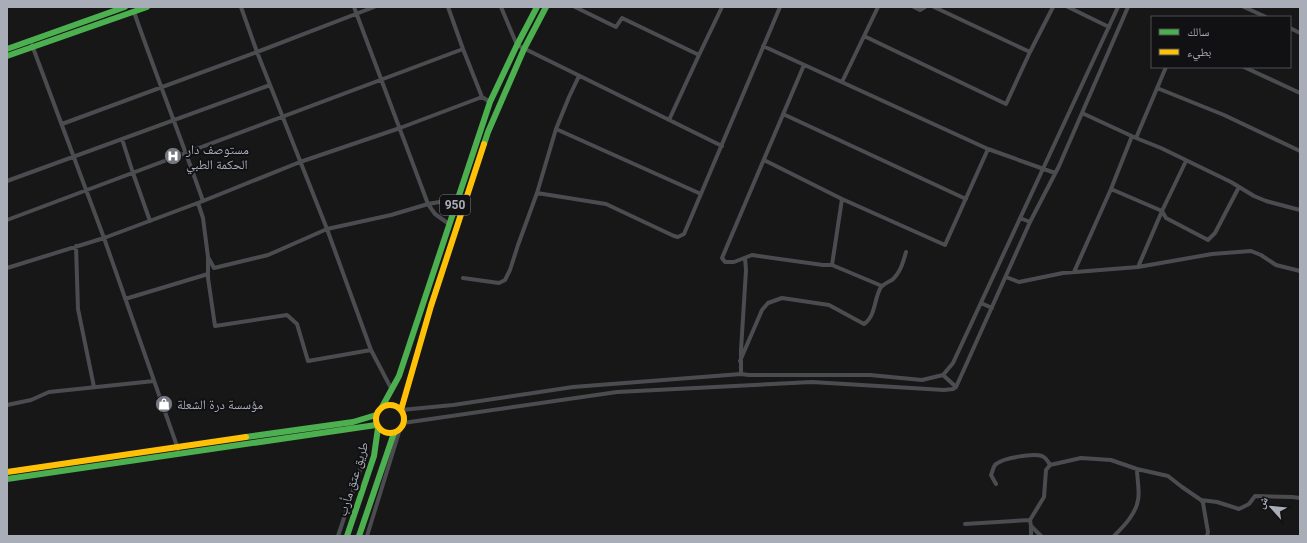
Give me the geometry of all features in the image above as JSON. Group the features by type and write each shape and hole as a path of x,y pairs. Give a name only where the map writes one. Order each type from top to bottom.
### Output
{"main road":[{"path":"7,56 32,44 125,7"},
{"path":"7,49 32,44 147,7"},
{"name":"950","path":"382,407 399,376 490,102 537,7"},
{"name":"950","path":"401,410 431,306 488,132 524,49 546,7"},
{"path":"457,199 465,201"},
{"path":"7,472 353,422 376,415 382,407 392,405 401,410 404,416 403,423 400,429 394,433 384,432 377,426 376,415"},
{"path":"7,478 377,426"},
{"name":"طريق عتق مأرب","path":"347,536 374,456 377,426"},
{"name":"طريق عتق مأرب","path":"359,536 394,433"}],"street":[{"path":"242,7 257,52 327,230 371,350 392,390"},
{"path":"354,7 428,204 435,214 449,224"},
{"path":"62,124 374,7"},
{"path":"448,7 482,97 490,102"},
{"path":"501,7 517,45 722,146"},
{"path":"575,7 616,27 622,18 699,55"},
{"path":"669,120 722,7"},
{"path":"537,194 606,204 678,237 684,234 780,7"},
{"path":"842,82 878,7"},
{"path":"914,7 920,10 925,7"},
{"path":"934,7 1030,52"},
{"path":"864,36 1006,104 1053,7"},
{"path":"1068,7 1109,27"},
{"path":"401,410 454,405 573,387 741,374 870,375 922,380 943,375 953,363 1118,7"},
{"path":"403,423 617,392 812,382 944,390 953,389 956,387 1030,222 1055,173 1128,7"},
{"path":"1244,7 1264,16"},
{"path":"134,12 204,201"},
{"path":"1112,22 1120,24"},
{"path":"1291,28 1300,33"},
{"path":"32,44 104,238 180,454"},
{"path":"764,46 988,149 1055,173"},
{"path":"7,220 283,118 463,49"},
{"path":"804,65 722,258 725,262 734,262 752,255 832,265 882,286"},
{"path":"1074,272 1166,68"},
{"path":"1246,68 1300,93"},
{"path":"463,278 499,283 505,280 537,194 556,129 579,76"},
{"path":"7,181 270,85"},
{"path":"1157,88 1224,115 1300,151"},
{"path":"7,268 104,238 204,201 300,162 400,128 482,97"},
{"path":"1082,113 1231,182 1266,201 1300,209"},
{"path":"783,114 966,199"},
{"path":"556,129 702,194"},
{"path":"122,139 132,173 150,221"},
{"path":"764,160 842,199 945,245 988,149"},
{"path":"1138,268 1162,211 1186,161"},
{"path":"1112,189 1162,211 1166,218 1208,240 1215,232 1239,187"},
{"path":"208,257 214,268 268,255 327,230 391,215 428,204 457,199"},
{"path":"832,265 842,199"},
{"path":"198,203 203,218 208,257 208,274 215,326 287,315 297,324 308,361 371,350"},
{"path":"1020,218 1030,222"},
{"path":"76,246 78,309 94,387"},
{"path":"740,361 762,310 768,303 782,298 829,305 864,324 873,312 882,286 892,280 901,270 906,252"},
{"path":"1006,277 1019,282 1074,272 1138,268 1212,254 1251,252 1261,255 1276,265 1300,271"},
{"path":"741,374 740,361 746,270 745,258"},
{"path":"125,299 208,274"},
{"path":"981,303 992,308"},
{"path":"749,375 749,385"},
{"path":"943,375 956,387"},
{"path":"7,405 31,400 49,392 154,381"},
{"path":"367,536 400,429"},
{"path":"338,536 366,452"},
{"path":"996,484 991,475 995,465 1002,460 1036,455 1046,459 1050,465"},
{"path":"1031,536 1030,520 1044,497 1046,470 1050,465 1081,458 1111,460 1137,469 1168,476 1201,500 1217,502 1239,509 1249,504 1255,496 1300,498"},
{"path":"1114,536 1135,510 1138,500 1137,469"},
{"path":"1201,500 1203,503 1207,536"},
{"path":"965,524 1030,520"},
{"path":"1031,526 1041,536"}],"traffic: fast":[{"path":"7,49 125,7"},
{"path":"7,56 147,7"},
{"path":"382,407 399,376 490,102 537,7"},
{"path":"484,144 524,49 546,7"},
{"path":"246,437 353,422 376,415"},
{"path":"7,479 376,425"},
{"path":"347,536 374,456 378,428"},
{"path":"359,536 394,433"}],"traffic: slow":[{"path":"401,410 431,306 484,144"},
{"path":"390,405 400,409 404,419 400,429 390,433 380,429 376,419 380,409 390,405"},
{"path":"7,472 246,437"}],"place":[{"name":"مستوصف دار الحكمة الطبي","path":"173,156"},
{"name":"مؤسسة درة الشعلة","path":"164,404"}]}
